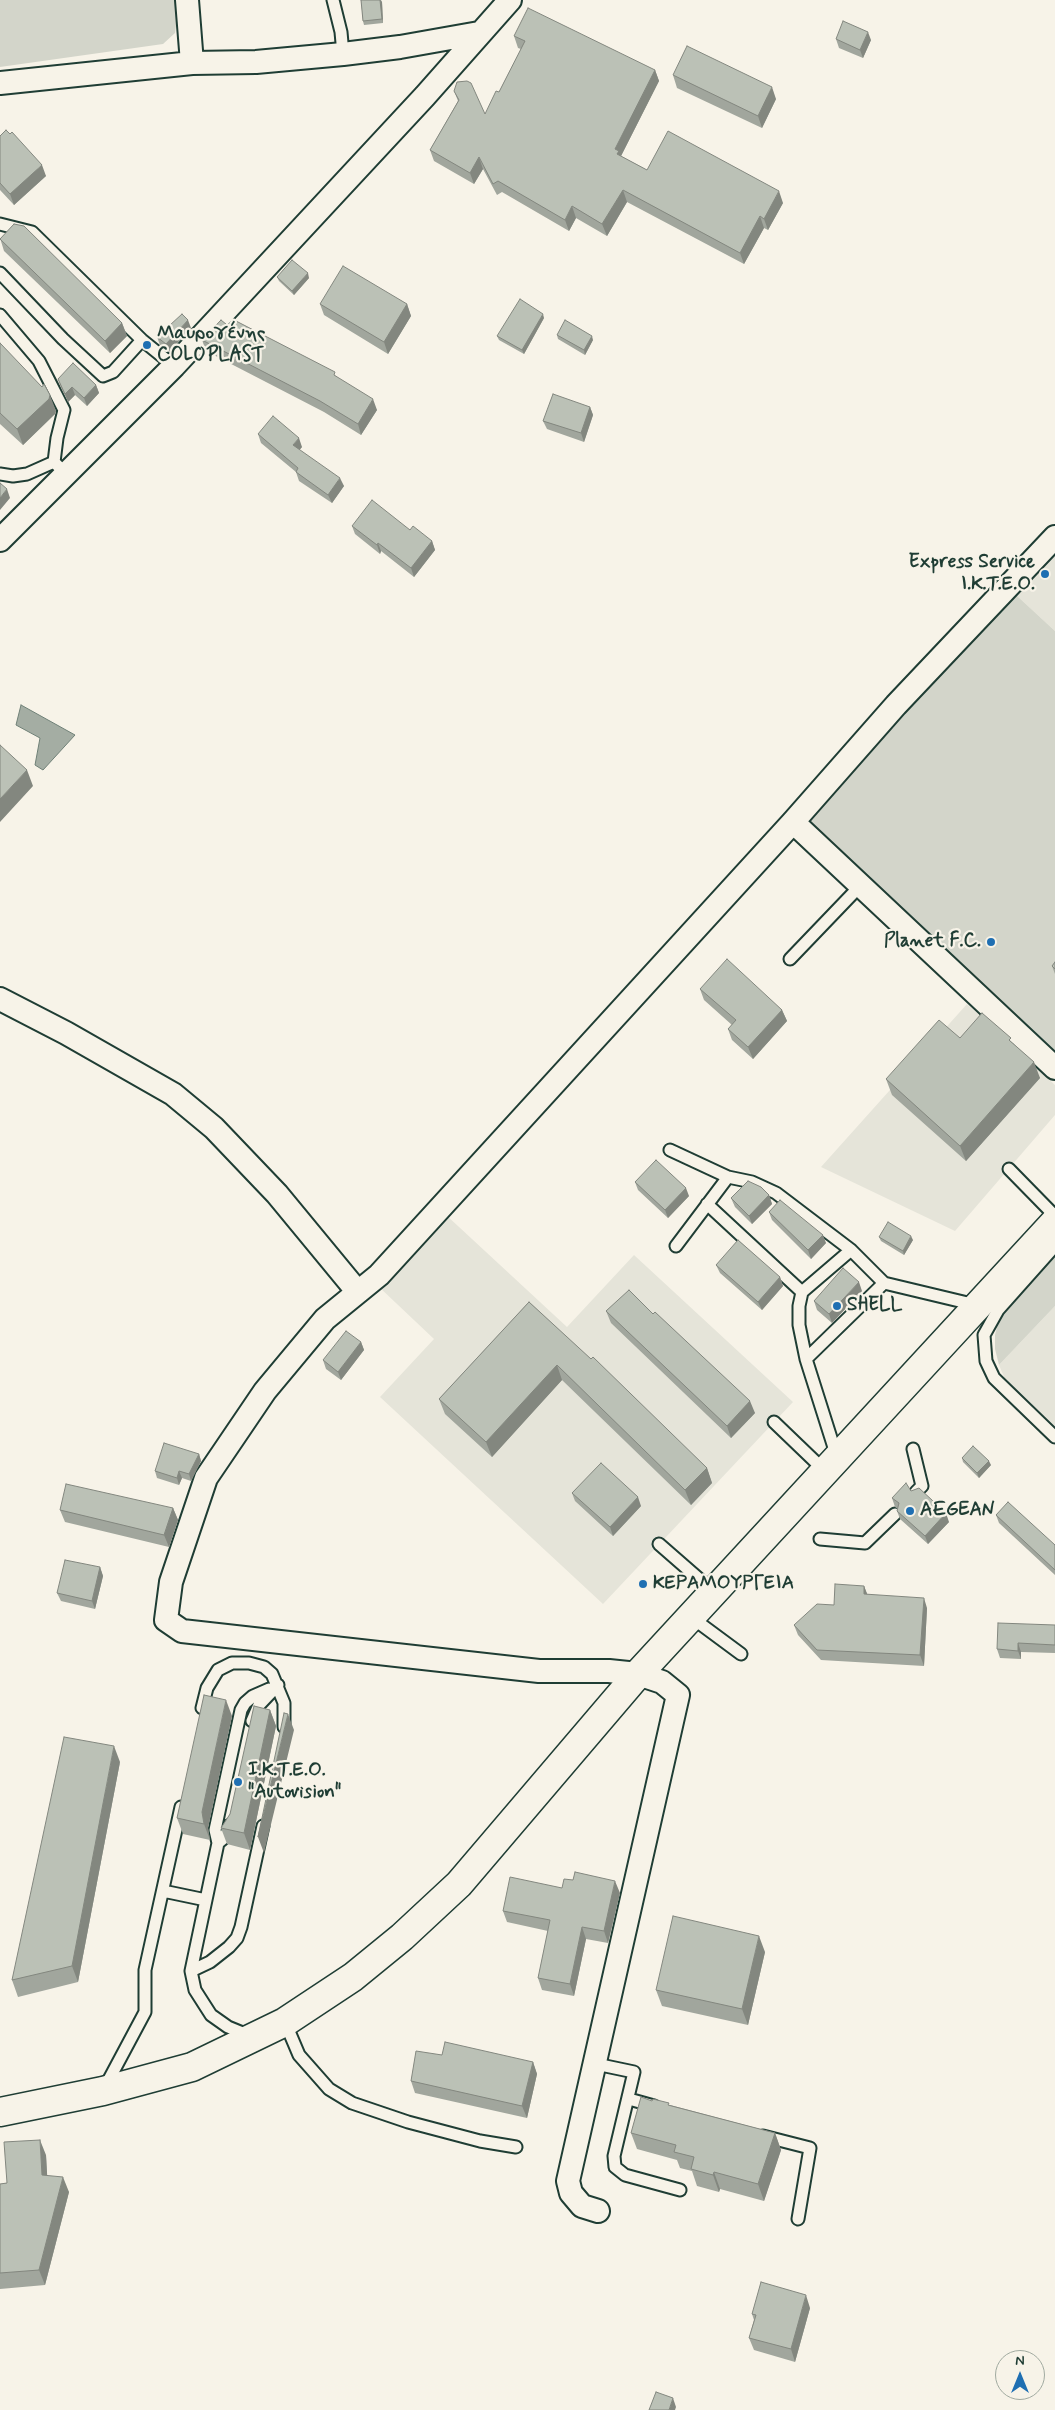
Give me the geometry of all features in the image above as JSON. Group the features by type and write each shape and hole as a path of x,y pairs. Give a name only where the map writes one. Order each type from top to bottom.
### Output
{"street":[{"path":"187,0 192,63"},
{"path":"0,540 60,468 174,366 418,104 510,0"},
{"path":"0,83 192,63 256,62 343,54 400,47 479,33"},
{"path":"598,2212 582,2206 571,2193 568,2181 678,1695 662,1682 638,1674 609,1671 539,1671 182,1631 166,1620 170,1582 206,1478 265,1391 325,1319 379,1275 793,822 896,705 1055,538"},
{"path":"793,822 1055,1068"},
{"path":"0,999 66,1033 173,1094 214,1128 277,1194 357,1291"},
{"path":"0,2112 103,2091 192,2067 285,2022 353,1977 402,1938 459,1884 638,1674 1055,1222"}],"lane":[{"path":"333,0 341,32 343,54"},
{"path":"0,224 32,232 142,340 174,366"},
{"path":"0,273 63,339 103,376 113,372 142,340"},
{"path":"0,315 24,340 39,361 64,410 56,438 60,468 13,476 0,474"},
{"path":"790,959 860,886"},
{"path":"670,1150 728,1177 752,1182 776,1193 851,1250 884,1283 978,1305"},
{"path":"1009,1169 1055,1216"},
{"path":"676,1246 728,1177"},
{"path":"707,1204 802,1292"},
{"path":"1055,1246 998,1310 984,1335 986,1361 1055,1437"},
{"path":"831,1465 799,1325 799,1306 802,1292 851,1250"},
{"path":"806,1359 884,1283"},
{"path":"774,1422 831,1465"},
{"path":"913,1448 922,1486 916,1492"},
{"path":"820,1539 865,1543 895,1514"},
{"path":"659,1544 714,1592"},
{"path":"691,1617 741,1654"},
{"path":"201,1717 207,1688 218,1670 232,1663 249,1663 264,1667 272,1674 278,1685 286,1713 281,1738"},
{"path":"250,1732 254,1713 264,1699 278,1685"},
{"path":"255,2038 228,2027 211,2015 195,1990 191,1971 218,1843 215,1830 241,1710 252,1696 278,1685"},
{"path":"103,2091 145,2012 145,1970 184,1794"},
{"path":"218,1843 229,1829 233,1809"},
{"path":"191,1971 210,1962 229,1947 236,1938 241,1927 265,1814"},
{"path":"163,1890 206,1900"},
{"path":"285,2022 299,2055 329,2089 352,2103 408,2122 480,2141 516,2147"},
{"path":"596,2064 634,2072 629,2100 614,2156 616,2167 625,2175 680,2190"},
{"path":"629,2100 667,2110"},
{"path":"753,2133 810,2148 798,2219"}],"shaded area":[{"path":"0,0 179,0 179,5 175,33 163,44 0,67"},
{"name":"Express Service Ι.Κ.Τ.Ε.Ο.","path":"1055,553 1055,631 1015,594"},
{"name":"Planet F.C.","path":"1015,594 1055,631 1055,1062 801,822"},
{"path":"21,705 75,735 43,770 35,765 40,738 16,725"},
{"path":"967,1004 1055,1085 1055,1115 955,1231 821,1167"},
{"path":"445,1214 567,1327 634,1255 793,1402 603,1604 380,1397 434,1339 378,1286"},
{"path":"1055,1253 1055,1306 999,1365 995,1349 995,1335 999,1319 1010,1303"},
{"path":"1055,1306 1055,1434 1008,1386 999,1365"}],"building":[{"path":"361,0 380,0 382,19 363,21"},
{"path":"528,8 655,70 615,149 619,151 617,154 647,170 668,131 779,191 764,219 760,216 740,253 623,190 602,224 572,206 565,220 498,181 493,184 479,157 470,173 430,150 459,100 454,91 457,82 467,81 471,83 485,114 496,91 499,92 525,41 514,36"},
{"path":"843,21 868,32 860,50 836,39"},
{"path":"687,46 772,87 758,116 673,75"},
{"path":"6,130 10,134 12,132 42,165 10,194 0,183 0,136"},
{"path":"14,224 24,226 122,323 105,341 0,239"},
{"path":"292,260 308,273 292,291 277,277"},
{"path":"343,266 407,304 384,342 320,304"},
{"path":"520,299 543,314 522,350 497,336"},
{"path":"182,314 188,320 166,344 157,337"},
{"path":"221,320 232,329 236,321 335,372 334,375 373,399 358,424 320,401 202,340"},
{"path":"565,320 592,336 584,350 557,335"},
{"path":"0,343 42,387 44,384 50,395 49,399 17,429 0,413"},
{"path":"73,363 96,385 84,398 72,387 65,394 58,379"},
{"path":"553,394 590,407 581,433 543,421"},
{"path":"273,416 299,438 293,445 340,478 328,495 296,472 298,468 258,434"},
{"path":"0,483 7,489 0,498"},
{"path":"372,500 410,530 413,526 432,541 411,568 352,526"},
{"path":"0,745 27,770 0,799"},
{"path":"727,959 782,1010 748,1047 728,1029 736,1020 700,989"},
{"path":"982,1013 1011,1038 1009,1040 1034,1062 960,1146 886,1079 939,1020 960,1038"},
{"path":"656,1160 686,1188 665,1210 635,1182"},
{"path":"748,1181 761,1187 769,1195 749,1216 731,1198"},
{"path":"780,1200 823,1235 808,1250 769,1212"},
{"path":"888,1222 911,1236 903,1251 879,1237"},
{"path":"738,1240 780,1277 758,1302 716,1265"},
{"path":"843,1268 859,1282 829,1314 814,1301"},
{"path":"629,1290 750,1401 727,1426 606,1311"},
{"path":"529,1302 591,1359 593,1357 707,1468 685,1490 557,1365 486,1442 439,1399"},
{"path":"346,1331 361,1342 338,1372 323,1360"},
{"path":"164,1443 199,1454 189,1474 179,1471 177,1478 155,1471"},
{"path":"973,1446 989,1461 977,1473 962,1458"},
{"path":"601,1463 638,1497 610,1527 572,1493"},
{"path":"906,1483 911,1491 919,1488 946,1513 925,1536 897,1511 899,1503 892,1498"},
{"path":"66,1484 173,1508 164,1535 60,1510"},
{"path":"1008,1502 1055,1545 1055,1570 996,1515"},
{"path":"65,1560 100,1567 92,1601 57,1593"},
{"path":"835,1584 864,1586 864,1594 924,1598 920,1655 817,1650 794,1625 817,1604 834,1605"},
{"path":"998,1623 1055,1625 1055,1645 1018,1643 1018,1651 997,1649"},
{"path":"204,1695 226,1700 202,1812 204,1824 177,1818"},
{"path":"254,1706 270,1710 244,1833 221,1828 230,1814"},
{"path":"284,1713 288,1714 258,1837"},
{"path":"64,1737 114,1746 72,1966 12,1980"},
{"path":"575,1872 615,1881 604,1931 582,1927 570,1984 538,1978 550,1920 503,1911 510,1877 562,1888 564,1879 573,1880"},
{"path":"673,1916 759,1936 742,2009 656,1990"},
{"path":"445,2042 533,2062 522,2106 411,2081 416,2051 442,2055"},
{"path":"641,2097 775,2133 758,2184 714,2172 713,2175 691,2169 694,2157 674,2152 676,2145 631,2133"},
{"path":"40,2140 42,2175 63,2177 39,2270 0,2273 0,2184 7,2183 4,2142"},
{"path":"761,2282 806,2295 791,2349 749,2338 756,2315 752,2314"},
{"path":"656,2392 673,2398 669,2410 649,2410"}],"place":[{"name":"Μαυρογένης COLOPLAST","path":"147,345"},
{"name":"Express Service Ι.Κ.Τ.Ε.Ο.","path":"1045,574"},
{"name":"Planet F.C.","path":"991,942"},
{"name":"SHELL","path":"837,1306"},
{"name":"AEGEAN","path":"910,1511"},
{"name":"ΚΕΡΑΜΟΥΡΓΕΙΑ","path":"643,1584"},
{"name":"I.Κ.Τ.Ε.Ο. \"Autovision\"","path":"238,1782"}]}
